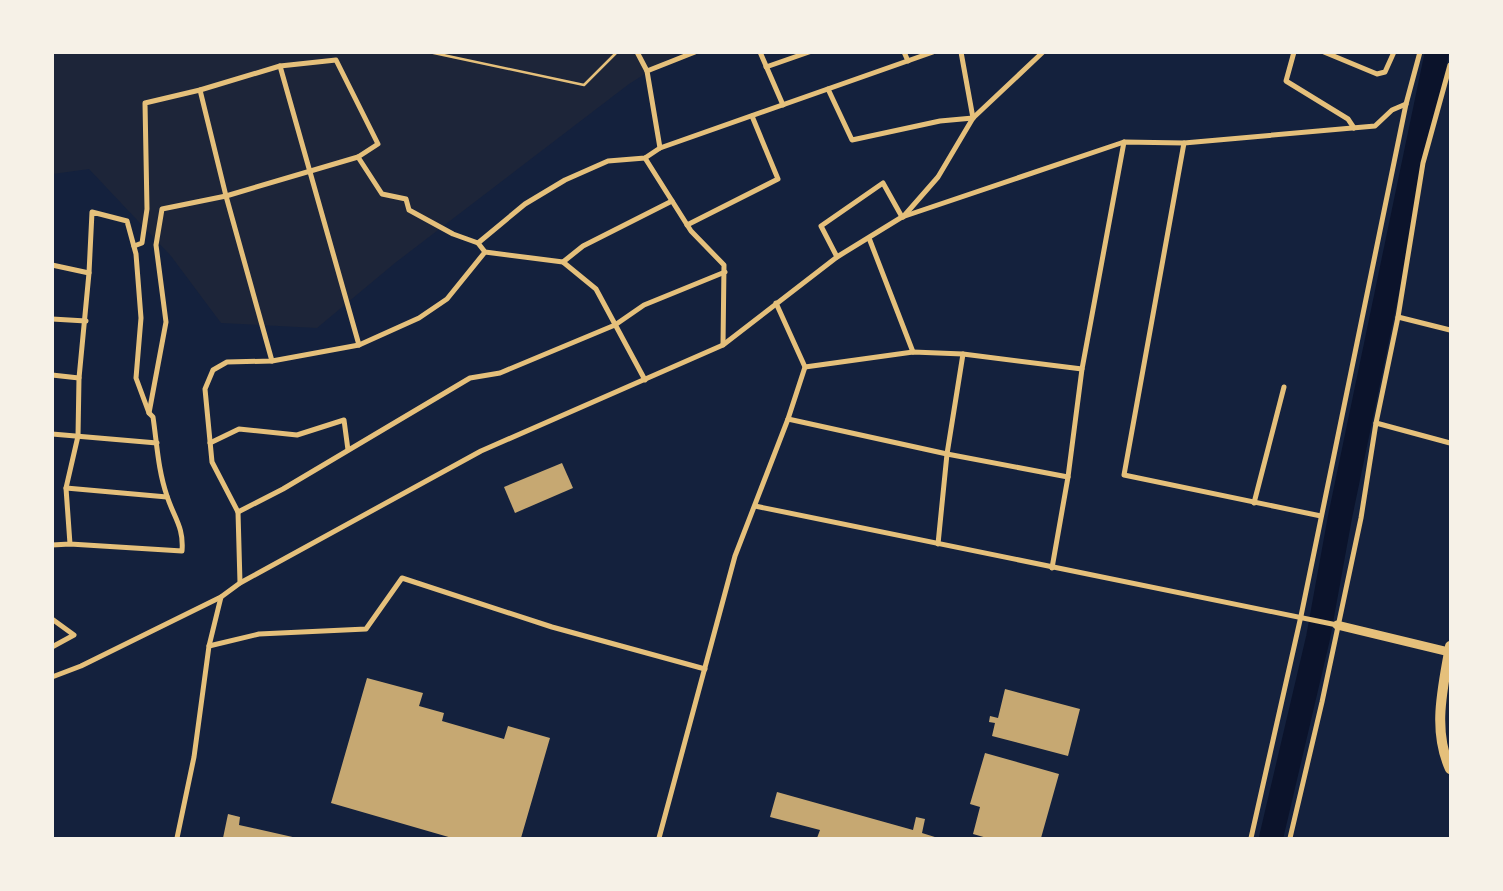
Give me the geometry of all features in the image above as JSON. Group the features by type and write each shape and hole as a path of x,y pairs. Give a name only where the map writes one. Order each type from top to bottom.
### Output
{"main road":[{"path":"1450,649 1439,716 1445,756 1450,769"}],"street":[{"path":"637,52 647,71 660,148"},
{"path":"647,71 695,52"},
{"path":"760,52 783,105"},
{"path":"766,67 809,52"},
{"path":"904,52 908,61"},
{"path":"478,243 524,204 565,180 608,161 645,158 660,148 933,52"},
{"path":"961,52 973,118"},
{"path":"902,217 938,177 973,118 1043,52"},
{"path":"1294,52 1286,82 1348,119 1354,128"},
{"path":"1324,52 1377,74 1385,72 1394,52"},
{"path":"1251,838 1304,617 1321,516 1406,104 1420,52"},
{"path":"134,246 142,243 147,209 145,102 200,90 280,66 336,60 378,144 358,156 226,196 162,209 156,245 166,322 149,414"},
{"path":"1290,838 1322,702 1361,518 1376,423 1398,318 1423,163 1450,65"},
{"path":"280,66 359,346"},
{"path":"828,89 852,140 940,121 973,118"},
{"path":"200,90 226,196 272,361"},
{"path":"52,677 220,598 240,582 481,451 723,345 838,257 902,217 1124,142 1184,143 1375,126 1392,110 1406,104"},
{"path":"688,225 778,179 752,116"},
{"path":"1052,568 1068,477 1082,369 1124,142"},
{"path":"1184,143 1124,475 1321,516"},
{"path":"358,156 382,194 406,200 409,210 453,234 478,243 485,252 563,262 596,289 645,380"},
{"path":"645,158 688,225 724,265 723,345"},
{"path":"838,257 821,226 883,183 902,217"},
{"path":"563,262 583,246 672,201"},
{"path":"53,547 70,544 182,551 183,535 167,497 157,457 154,417 149,414 136,378 141,318 134,246 127,221 92,212 90,273 79,378 78,436 66,488 70,544"},
{"path":"869,238 914,352"},
{"path":"240,582 238,512 212,462 205,389 213,370 227,362 272,361 359,346 418,318 447,299 485,252"},
{"path":"52,265 90,273"},
{"path":"238,512 283,489 470,378 500,373 615,325 644,305 725,272"},
{"path":"659,838 735,556 788,419 805,366 776,303"},
{"path":"52,318 86,321"},
{"path":"1398,318 1450,330"},
{"path":"805,366 914,352 963,354 1082,369"},
{"path":"938,544 948,454 963,354"},
{"path":"52,375 79,378"},
{"path":"1254,503 1284,387"},
{"path":"788,419 948,454 1068,477"},
{"path":"210,444 239,429 297,435 344,420 348,450"},
{"path":"1376,423 1450,444"},
{"path":"52,434 157,443"},
{"path":"66,488 167,497"},
{"path":"755,506 1052,568 1304,617 1450,649"},
{"path":"209,646 259,634 366,629 402,578 552,627 705,669"},
{"path":"176,838 194,757 209,646 220,598"},
{"path":"52,619 74,635 52,647"}],"path":[{"path":"429,52 584,85 617,52"}],"shaded area":[{"path":"53,53 678,53 629,84 395,263 317,328 221,323 171,256 89,169 53,174"}],"building":[{"path":"562,463 573,488 515,513 504,487"},
{"path":"367,678 423,693 419,706 444,713 442,721 504,739 508,726 550,738 521,838 452,838 331,803"},
{"path":"1005,689 1080,709 1068,756 992,736 995,723 989,722 990,716 998,718"},
{"path":"985,753 1059,774 1041,838 987,838 973,834 980,807 970,804"},
{"path":"777,792 913,830 916,817 925,819 922,833 938,838 817,838 820,830 770,817"},
{"path":"228,814 240,817 239,825 297,838 223,838"}],"waterway":[{"path":"1271,838 1318,638 1340,517 1437,52"}]}
